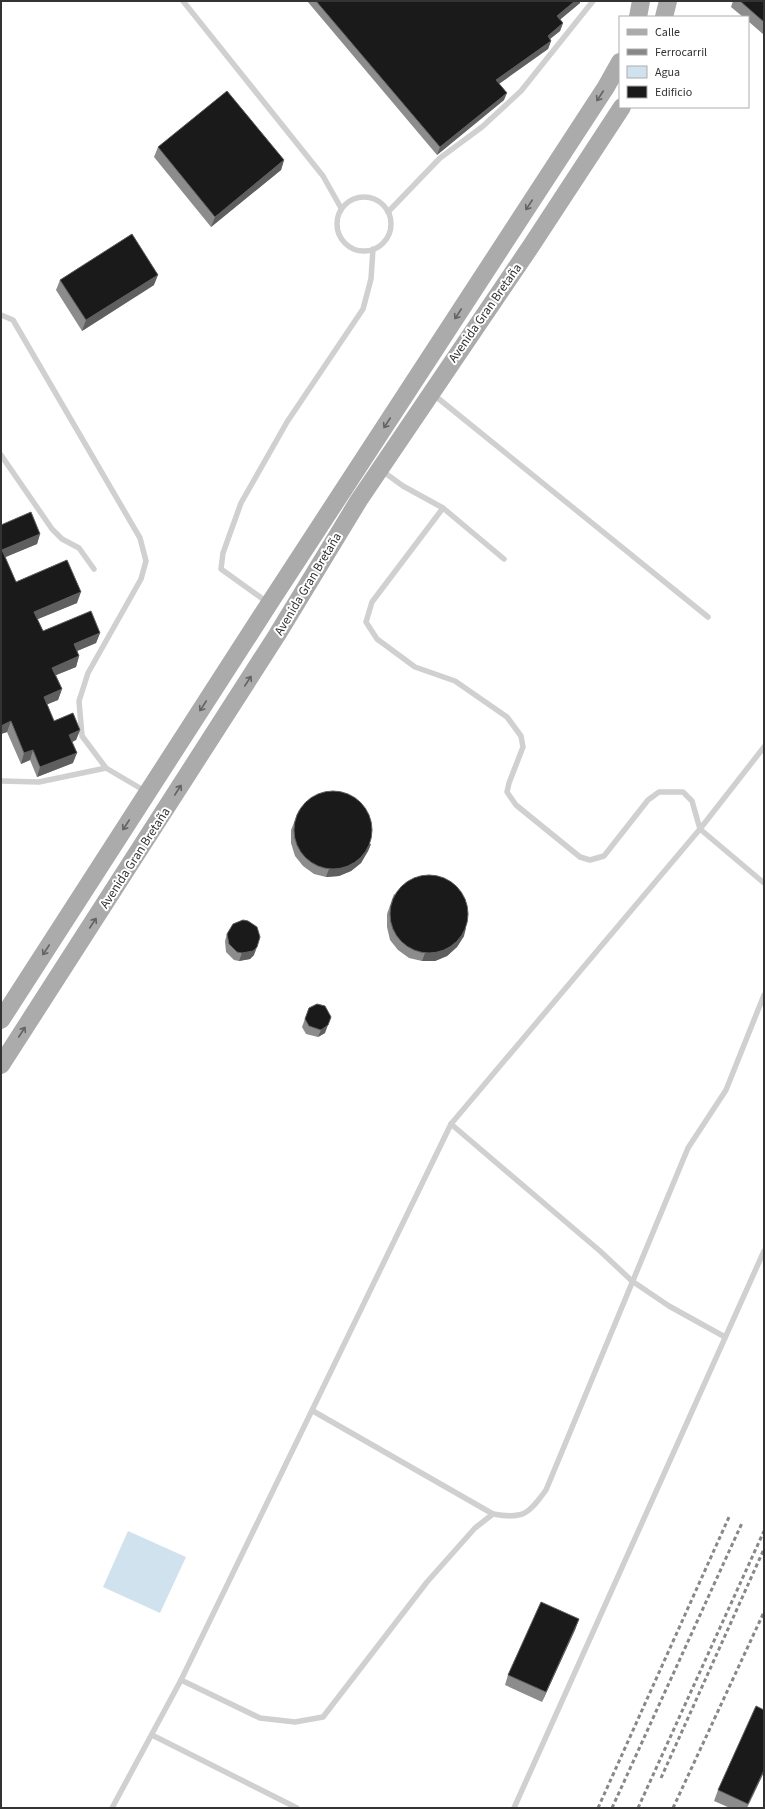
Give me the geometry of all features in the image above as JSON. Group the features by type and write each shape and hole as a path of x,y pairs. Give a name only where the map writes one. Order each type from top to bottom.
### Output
{"main road":[{"path":"638,16 641,1"},
{"path":"664,16 668,1"},
{"name":"Avenida Gran Bretaña","path":"1,1020 147,792 606,87 619,64"},
{"name":"Avenida Gran Bretaña","path":"1,1065 278,635 380,469 531,246 621,108"}],"lane":[{"path":"183,1 323,176 342,208"},
{"path":"388,212 440,158 482,127 522,91 593,1"},
{"path":"360,197 372,198 382,203 388,212 391,223 389,234 382,243 372,249 361,250 350,247 342,240 337,230 337,218 342,208 350,200 360,197"},
{"path":"269,604 247,586 221,569 223,553 241,503 287,422 363,309 371,279 372,249"},
{"path":"1,315 13,320 140,538 146,561 141,579 88,674 79,701 82,736 106,768 147,792"},
{"path":"431,392 453,412 708,617"},
{"path":"1,455 52,529 62,539 78,548 94,569"},
{"path":"380,469 403,486 443,508 504,559"},
{"path":"443,508 372,602 366,622 377,639 415,667 455,681 507,718 521,736 523,747 507,792 516,805 580,857 590,860 604,856 648,800 660,792 683,792 692,801 700,829 764,883"},
{"path":"112,1808 181,1680 313,1412 451,1124 700,829 764,747"},
{"path":"1,781 39,782 106,768"},
{"path":"313,1412 493,1514 514,1517 533,1509 546,1490 688,1148 726,1090 764,995"},
{"path":"451,1124 632,1281 669,1306 725,1337"},
{"path":"514,1808 764,1251"},
{"path":"181,1680 260,1718 295,1722 323,1717 427,1582 475,1528 493,1514"},
{"path":"152,1735 297,1808"}],"water":[{"path":"128,1531 186,1557 160,1613 103,1587"}],"building":[{"path":"316,1 575,1 557,16 563,23 548,36 551,41 496,80 507,93 440,147"},
{"path":"740,1 764,1 764,22"},
{"path":"227,91 284,160 215,217 158,147"},
{"path":"132,234 158,275 86,320 60,280"},
{"path":"31,512 40,534 2,550 16,582 67,560 81,592 34,612 43,631 91,611 100,633 74,644 79,656 52,668 62,689 44,697 54,721 73,713 80,730 69,735 77,753 40,767 33,750 24,753 11,721 1,726 1,525"},
{"path":"325,791 341,791 355,797 366,808 372,822 372,838 366,852 355,863 341,869 325,869 311,863 300,852 294,838 294,822 300,808 311,797"},
{"path":"421,875 437,875 451,881 462,892 468,906 468,922 462,936 451,947 437,953 421,953 407,947 396,936 390,922 390,906 396,892 407,881"},
{"path":"243,920 248,921 257,927 260,937 257,947 253,951 242,953 237,952 229,944 227,934 233,924"},
{"path":"317,1004 325,1006 331,1017 328,1025 321,1030 309,1026 305,1019 309,1008"},
{"path":"541,1602 579,1619 546,1692 508,1675"},
{"path":"756,1706 764,1710 764,1770 748,1804 718,1790"}],"railway":[{"path":"598,1808 729,1517"},
{"path":"612,1808 742,1523"},
{"path":"638,1808 764,1531"},
{"path":"661,1778 764,1549"},
{"path":"673,1808 764,1612"}]}
